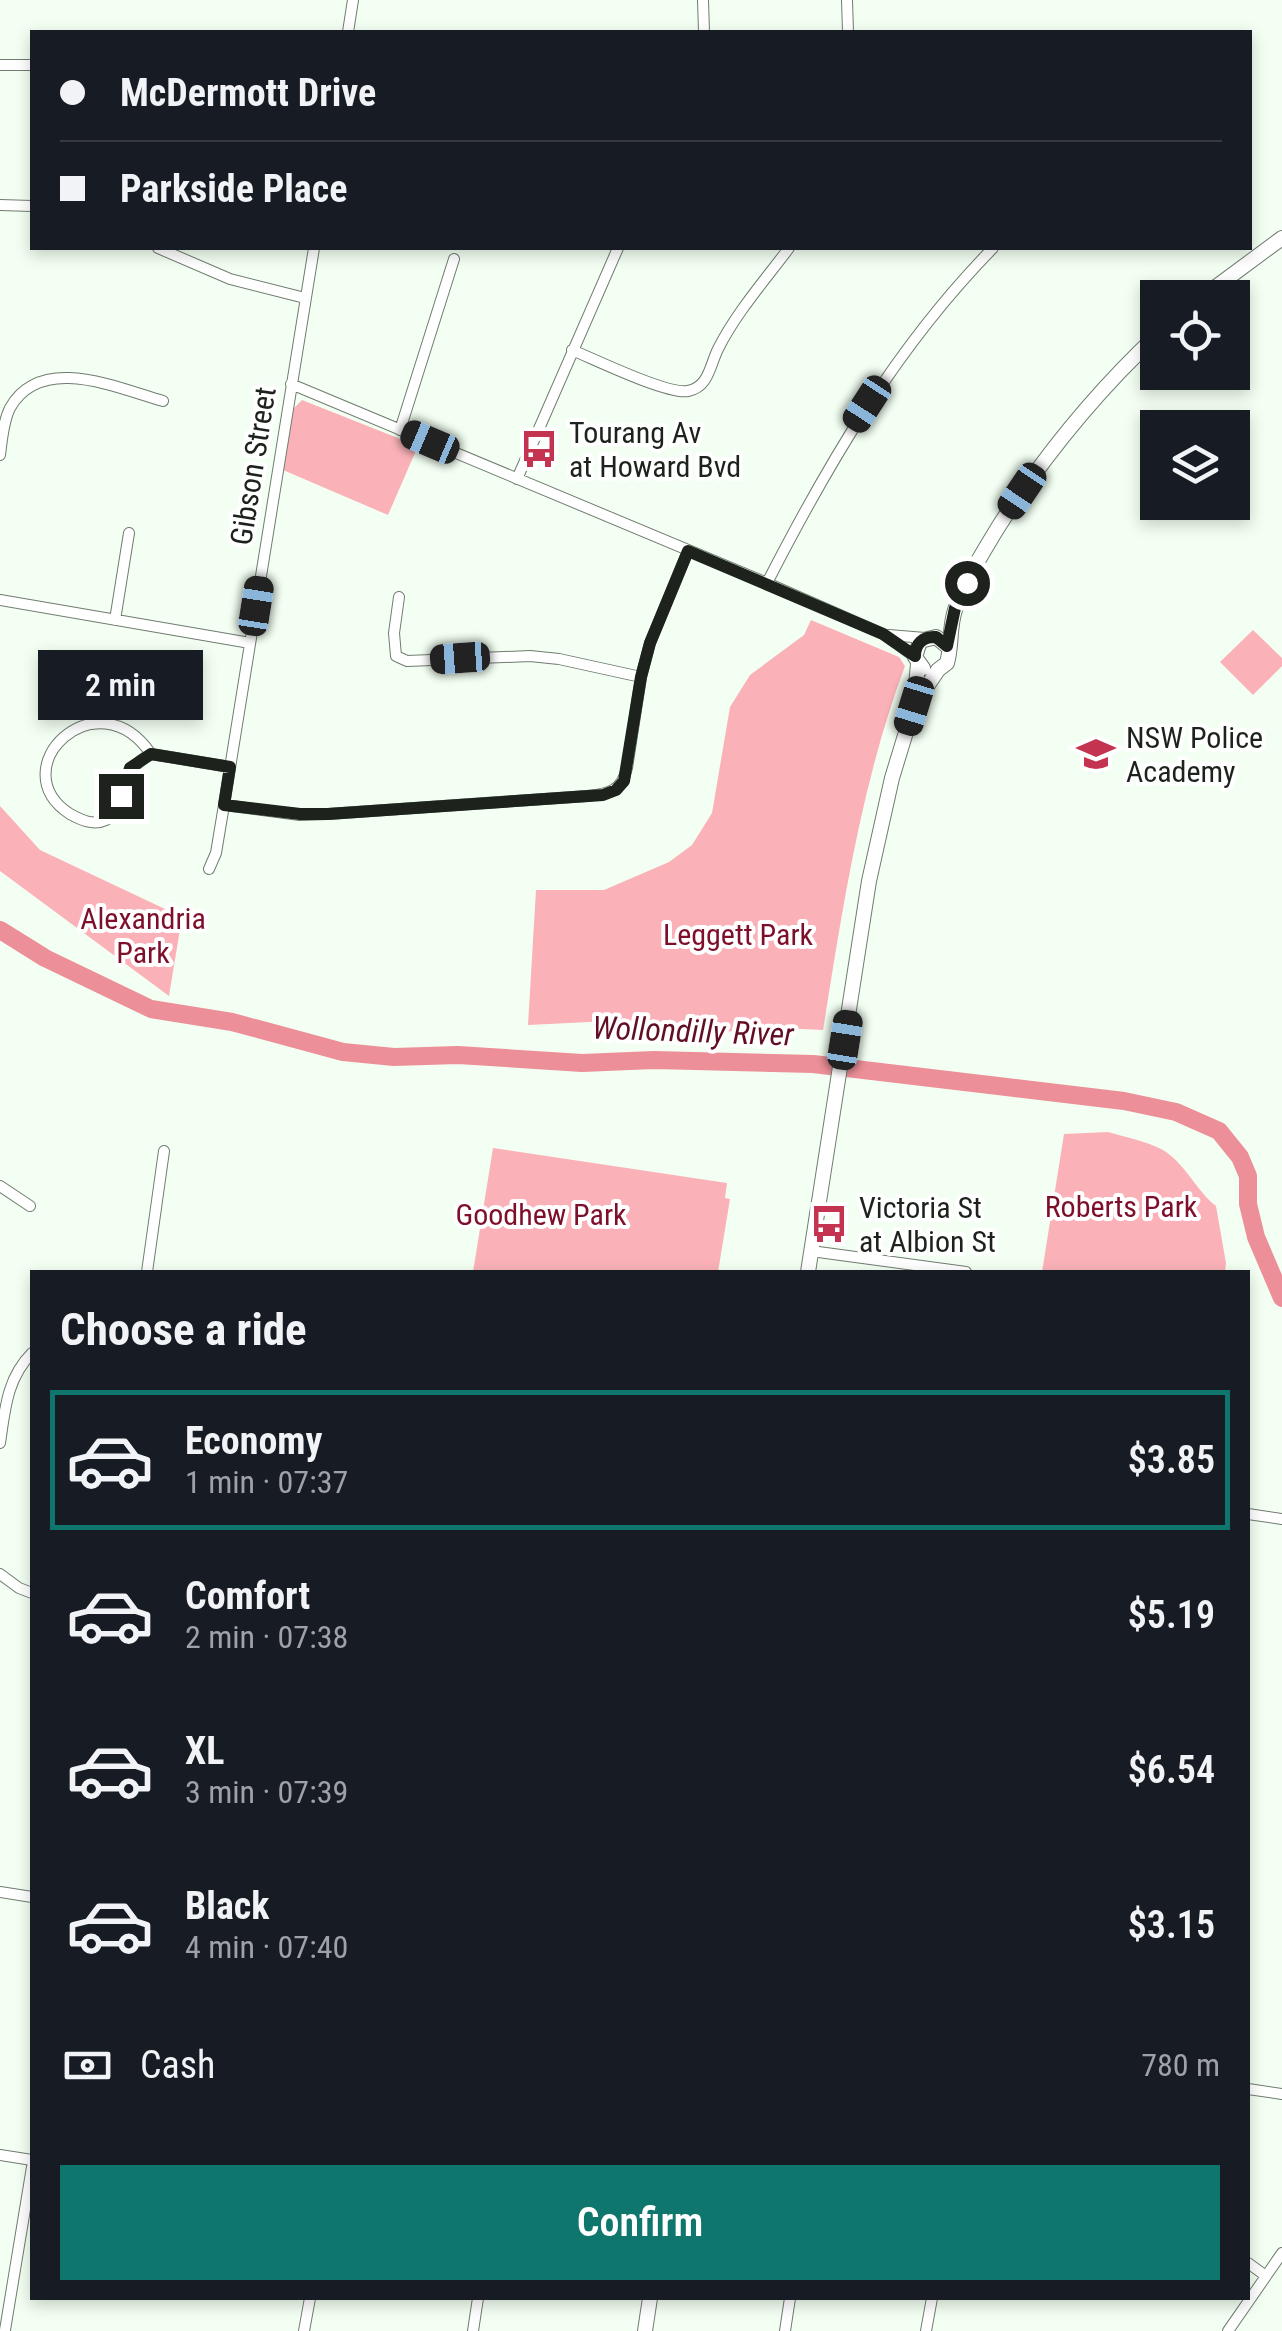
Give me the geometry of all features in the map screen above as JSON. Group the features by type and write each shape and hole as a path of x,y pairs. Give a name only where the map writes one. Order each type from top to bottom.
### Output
{"main road":[{"path":"1225,280 1282,238"},
{"path":"914,706 949,657 947,646 955,608 980,558 1036,471 1097,394 1140,352"},
{"path":"808,1270 870,880 892,778 914,706 917,646 955,608"},
{"path":"928,637 940,639 947,646"},
{"path":"917,660 929,671 938,670"},
{"path":"644,2331 650,2300"}],"street":[{"path":"348,30 353,0"},
{"path":"703,0 704,30"},
{"path":"847,0 848,30"},
{"path":"0,65 30,64"},
{"path":"0,205 30,206"},
{"path":"163,250 230,279 306,298"},
{"name":"Gibson Street","path":"209,870 216,853 314,250"},
{"path":"517,478 617,250"},
{"path":"572,350 667,388 688,391 698,387 730,328 788,250"},
{"path":"766,583 806,506 867,404 918,334 991,250"},
{"path":"400,430 454,260"},
{"path":"0,455 9,410 34,384 72,377 163,400"},
{"path":"291,384 883,634 917,660"},
{"path":"116,620 129,533"},
{"path":"224,805 328,814 603,795 616,790 624,781 641,677 655,630 688,551"},
{"path":"399,597 394,645 396,656 407,662 530,656 559,658 641,677"},
{"path":"0,600 250,644"},
{"path":"883,634 928,637"},
{"path":"151,754 130,768 115,812 102,822 86,822 57,807 39,784 38,765 49,745 80,725 95,723 121,727 135,734 151,754 230,767"},
{"path":"147,1270 164,1151"},
{"path":"0,1186 30,1206"},
{"path":"812,1251 951,1270"},
{"path":"0,1443 12,1380 30,1356"},
{"path":"1250,1514 1282,1519"},
{"path":"0,1574 30,1592"},
{"path":"0,1892 30,1897"},
{"path":"1250,2089 1282,2094"},
{"path":"0,2155 30,2163"},
{"path":"6,2330 30,2177"},
{"path":"1250,2299 1282,2253"},
{"path":"1250,2264 1266,2276"},
{"path":"304,2331 310,2300"},
{"path":"473,2331 478,2300"},
{"path":"785,2331 790,2300"},
{"path":"926,2331 932,2300"},
{"path":"1228,2331 1249,2300"}],"green space":[{"path":"302,400 418,446 388,515 283,470 293,409"},
{"name":"Leggett Park","path":"811,620 899,657 905,666 865,800 823,1030 780,1028 661,1036 610,1021 528,1025 536,890 604,890 669,862 692,845 712,813 730,707 750,675 804,635"},
{"path":"1253,630 1282,658 1282,666 1253,695 1220,662"},
{"name":"Alexandria Park","path":"0,806 40,850 182,917 169,996 0,871"},
{"name":"Roberts Park","path":"1108,1132 1149,1144 1169,1155 1216,1206 1225,1270 1042,1270 1064,1134"},
{"name":"Goodhew Park","path":"493,1148 727,1183 725,1198 730,1199 718,1270 473,1270"}],"waterway":[{"name":"Wollondilly River","path":"0,930 45,958 151,1009 232,1022 343,1052 582,1063 654,1060 813,1064 1124,1101 1176,1112 1219,1131 1240,1157 1248,1176 1248,1204 1256,1237 1282,1298"}],"place":[{"name":"Tourang Av at Howard Bvd","path":"539,449"},
{"name":"NSW Police Academy","path":"1096,754"},
{"name":"Victoria St at Albion St","path":"829,1224"}],"route":[{"path":"121,796 130,768 151,754 230,767 224,805 300,814 603,795 616,790 624,781 650,643 688,551 883,634 915,656 917,646 925,638 936,637 947,646 955,608 967,583"}]}
